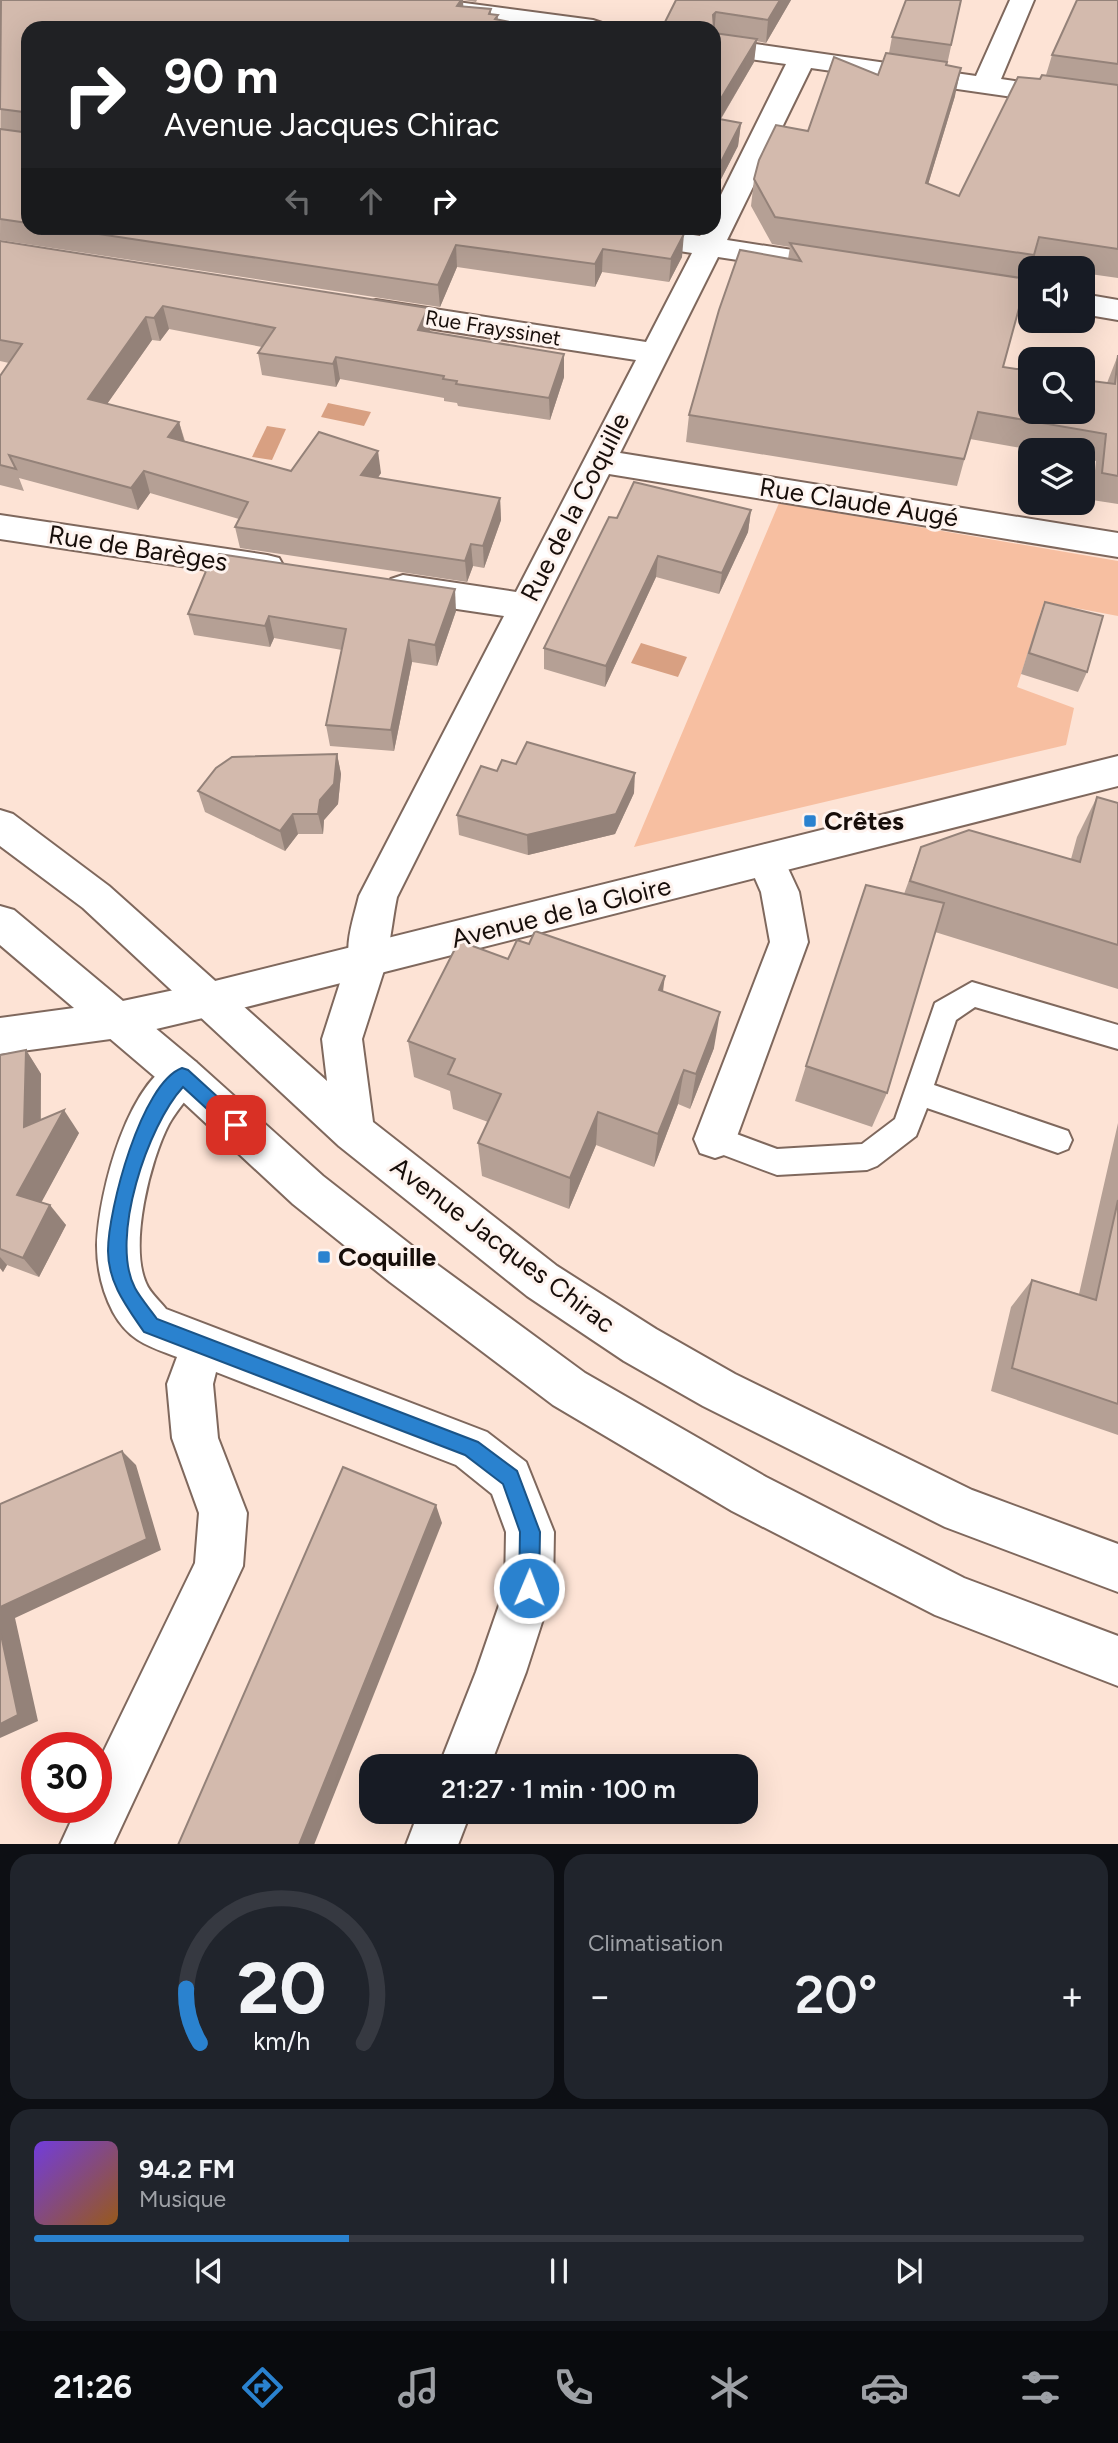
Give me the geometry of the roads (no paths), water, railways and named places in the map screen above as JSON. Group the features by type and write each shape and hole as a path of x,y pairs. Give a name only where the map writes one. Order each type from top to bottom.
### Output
{"street":[{"path":"387,0 544,21"},
{"path":"561,21 578,0"},
{"path":"985,85 1022,0"},
{"path":"721,47 1118,104"},
{"name":"Rue de la Coquille","path":"721,223 802,59"},
{"path":"639,235 871,271"},
{"name":"Rue de la Coquille","path":"354,1132 342,1039 367,961 369,936 378,896 715,235"},
{"path":"951,284 1018,294"},
{"path":"1095,306 1118,310"},
{"name":"Rue Frayssinet","path":"354,307 654,353"},
{"name":"Rue Claude Augé","path":"599,461 1118,545"},
{"name":"Rue de Barèges","path":"0,527 304,573"},
{"path":"373,583 525,606"},
{"name":"Avenue de la Gloire","path":"0,1036 118,1020 207,1000 1118,771"},
{"name":"Avenue Jacques Chirac","path":"0,825 96,897 354,1132 542,1281 640,1345 719,1390 962,1510 1118,1568"},
{"path":"715,1139 789,942 780,892 766,860"},
{"path":"0,922 182,1075 308,1190 405,1267 569,1389 749,1494 952,1598 1118,1661"},
{"path":"182,1075 163,1096 146,1130 126,1187 117,1252 126,1291 151,1325 471,1448 510,1478 530,1532 529,1588 501,1672 469,1754"},
{"path":"86,1844 219,1566 223,1513 195,1438 190,1384 204,1345"},
{"path":"432,1844 440,1824"}],"lane":[{"path":"715,1139 778,1161 867,1157 905,1127 945,1012 972,994 1118,1037"},
{"path":"918,1092 1058,1140"}],"place":[{"name":"Crêtes","path":"810,821"},
{"name":"Coquille","path":"324,1257"}]}
